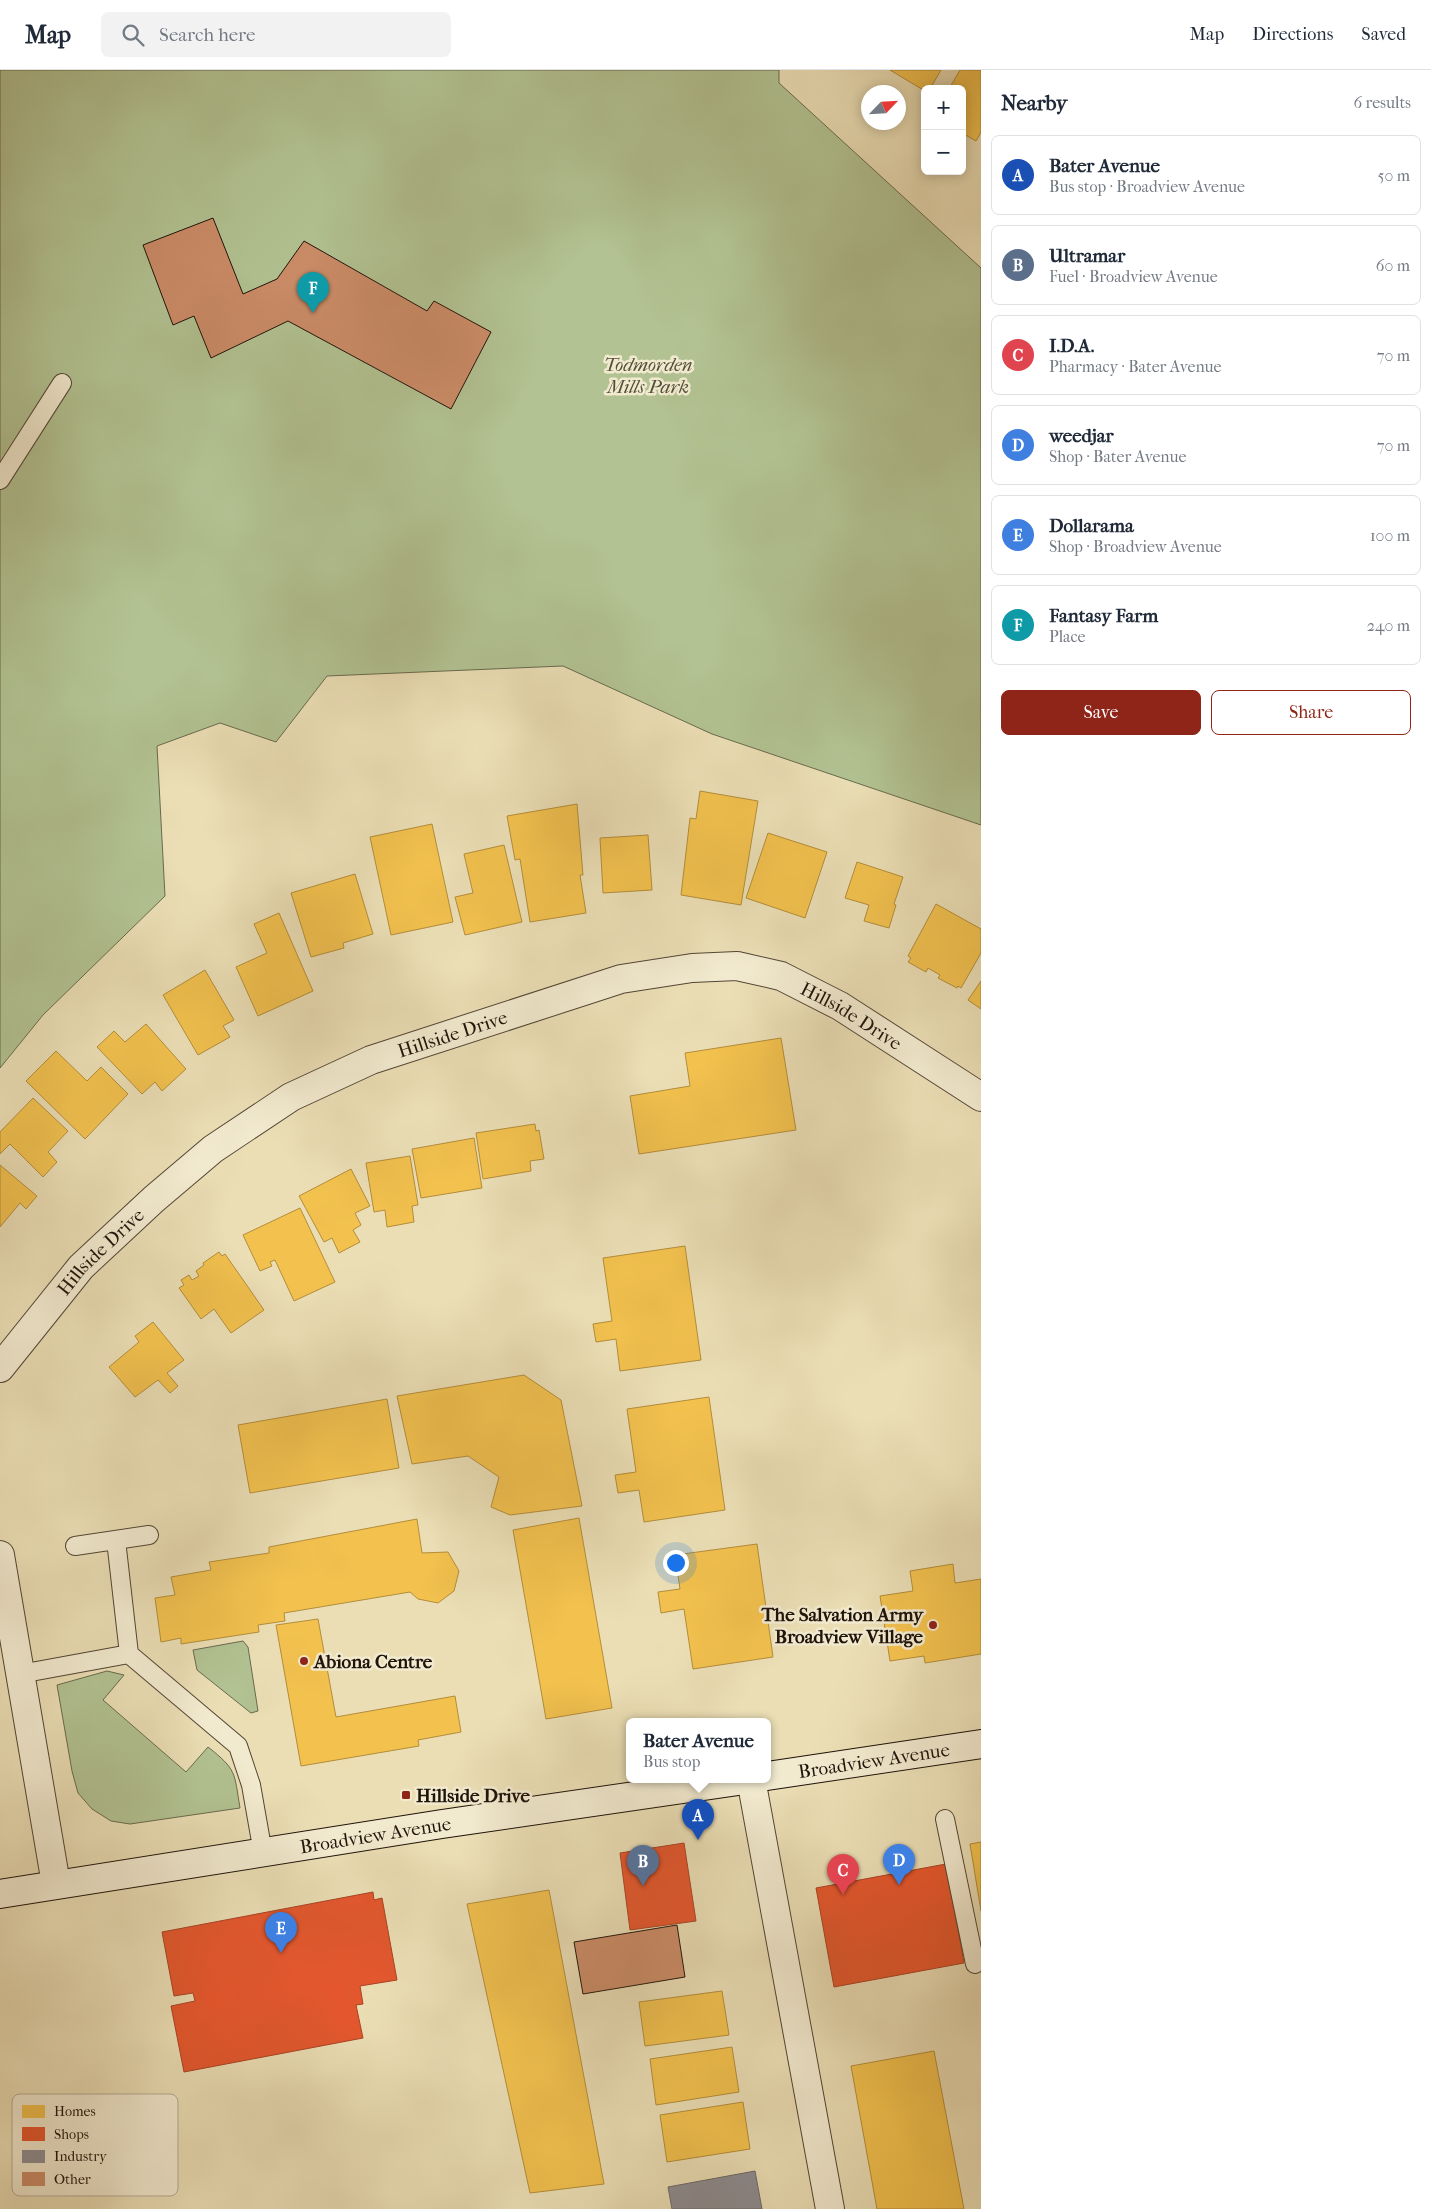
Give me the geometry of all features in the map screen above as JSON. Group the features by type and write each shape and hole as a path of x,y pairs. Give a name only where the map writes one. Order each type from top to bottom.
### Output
{"street":[{"name":"Hillside Drive","path":"0,1368 81,1267 154,1199 213,1148 291,1097 371,1060 621,979 692,968 737,966 782,976 840,1006 981,1097"},
{"path":"0,1555 56,1884"},
{"name":"Broadview Avenue","path":"771,1775 981,1744"},
{"name":"Broadview Avenue","path":"0,1894 726,1783"},
{"path":"753,1783 830,2209"}],"lane":[{"path":"0,480 62,383"},
{"path":"75,1546 149,1535"},
{"path":"116,1540 129,1654 238,1746 251,1786 263,1853"},
{"path":"20,1674 129,1654"},
{"path":"945,1819 975,1964"}],"green space":[{"name":"Todmorden Mills Park","path":"0,70 779,70 779,83 981,268 981,825 712,734 563,666 327,676 276,742 220,723 157,746 165,896 43,1015 0,1068"},
{"path":"243,1641 248,1647 258,1711 251,1713 197,1670 193,1650"},
{"path":"107,1671 124,1675 103,1700 186,1772 208,1747 224,1761 233,1773 240,1808 130,1824 111,1821 92,1809 78,1793 72,1771 57,1685"}],"building: Homes":[{"path":"890,70 941,70 932,85 921,85 921,89"},
{"path":"960,70 981,70 981,132 976,141 966,135 966,85 951,85"},
{"path":"700,791 758,801 741,905 681,895 690,818 696,819"},
{"path":"577,804 583,875 580,875 586,913 530,922 520,859 515,860 507,816"},
{"path":"432,824 453,922 391,935 370,837"},
{"path":"768,833 827,852 805,918 746,898"},
{"path":"648,835 652,890 603,893 600,838"},
{"path":"504,845 522,922 465,935 455,897 473,893 464,854"},
{"path":"857,862 903,877 894,904 896,905 889,928 864,921 869,905 845,898"},
{"path":"355,874 373,934 343,943 344,948 311,957 291,893"},
{"path":"936,904 981,929 981,953 961,988 958,986 957,988 938,978 940,975 928,968 926,972 908,962 911,958 908,956"},
{"path":"279,913 313,991 258,1016 236,967 267,953 254,924"},
{"path":"205,970 234,1020 223,1026 230,1037 198,1055 163,995"},
{"path":"981,981 981,1009 968,1000"},
{"path":"146,1024 186,1069 162,1091 155,1082 142,1094 97,1047 114,1031 125,1042"},
{"path":"781,1038 796,1130 639,1154 630,1096 690,1086 685,1053"},
{"path":"56,1051 87,1081 101,1067 128,1094 85,1139 26,1081"},
{"path":"33,1098 68,1131 48,1152 57,1162 43,1177 10,1144 0,1154 0,1132"},
{"path":"535,1124 536,1131 539,1130 544,1159 530,1161 531,1171 483,1179 476,1133"},
{"path":"474,1138 482,1188 421,1198 412,1149"},
{"path":"410,1156 418,1205 412,1206 414,1222 387,1227 385,1210 374,1212 366,1163"},
{"path":"0,1165 37,1196 26,1209 20,1203 0,1227"},
{"path":"351,1169 370,1206 355,1213 361,1225 353,1230 360,1242 339,1253 332,1238 324,1242 299,1196"},
{"path":"300,1208 335,1282 294,1301 275,1260 270,1262 272,1266 260,1271 243,1235"},
{"path":"685,1246 701,1360 620,1371 616,1339 596,1342 593,1324 612,1321 603,1258"},
{"path":"219,1252 222,1256 225,1254 264,1310 231,1333 214,1309 201,1319 179,1288 184,1285 181,1280 189,1275 192,1280 199,1276 196,1271 204,1265 203,1263"},
{"path":"153,1322 184,1360 167,1373 178,1386 170,1393 158,1380 135,1397 109,1367 139,1342 135,1336"},
{"path":"524,1375 561,1400 582,1506 510,1515 491,1507 499,1477 468,1456 412,1464 397,1396"},
{"path":"709,1397 725,1510 644,1522 639,1490 618,1493 615,1475 636,1472 627,1409"},
{"path":"387,1399 399,1468 250,1493 238,1425"},
{"path":"579,1518 612,1708 546,1719 513,1530"},
{"path":"417,1519 422,1553 448,1552 459,1571 454,1591 438,1603 418,1599 410,1592 284,1613 285,1621 258,1625 259,1632 181,1644 181,1638 161,1642 155,1598 175,1595 171,1577 211,1570 209,1562 269,1553 269,1547"},
{"path":"757,1544 773,1657 693,1669 684,1609 661,1613 658,1592 680,1589 675,1555"},
{"name":"The Salvation Army Broadview Village","path":"953,1564 955,1583 981,1579 981,1654 925,1663 924,1656 890,1661 880,1596 913,1591 910,1571"},
{"name":"Abiona Centre","path":"318,1619 336,1717 455,1696 461,1732 418,1740 419,1746 301,1766 276,1625"},
{"path":"981,1842 981,1911 970,1844"},
{"path":"549,1890 604,2184 530,2193 467,1904"},
{"path":"722,1991 729,2035 645,2046 639,2002"},
{"path":"732,2047 739,2092 656,2105 650,2059"},
{"path":"934,2051 964,2209 877,2209 851,2066"},
{"path":"743,2102 750,2149 667,2162 660,2115"}],"building: Shops":[{"path":"684,1843 696,1921 630,1930 620,1853"},
{"path":"946,1864 964,1963 834,1987 816,1888"},
{"path":"373,1892 374,1900 382,1898 397,1980 360,1986 363,2004 356,2005 363,2038 184,2072 171,2006 195,2001 193,1993 174,1996 162,1932"}],"building: Industry":[{"path":"755,2171 762,2209 672,2209 668,2187"}],"building: Other":[{"path":"213,218 243,294 277,279 304,241 427,311 434,301 491,332 451,409 288,321 211,358 194,316 173,325 143,245"},
{"path":"677,1925 685,1977 583,1994 574,1942"}],"place":[{"name":"Fantasy Farm","path":"313,313"},
{"name":"The Salvation Army Broadview Village","path":"933,1625"},
{"name":"Abiona Centre","path":"304,1661"},
{"name":"Hillside Drive","path":"406,1795"},
{"name":"Bater Avenue","path":"698,1840"},
{"name":"weedjar","path":"899,1885"},
{"name":"Ultramar","path":"643,1886"},
{"name":"I.D.A.","path":"843,1895"},
{"name":"Dollarama","path":"281,1953"}]}
